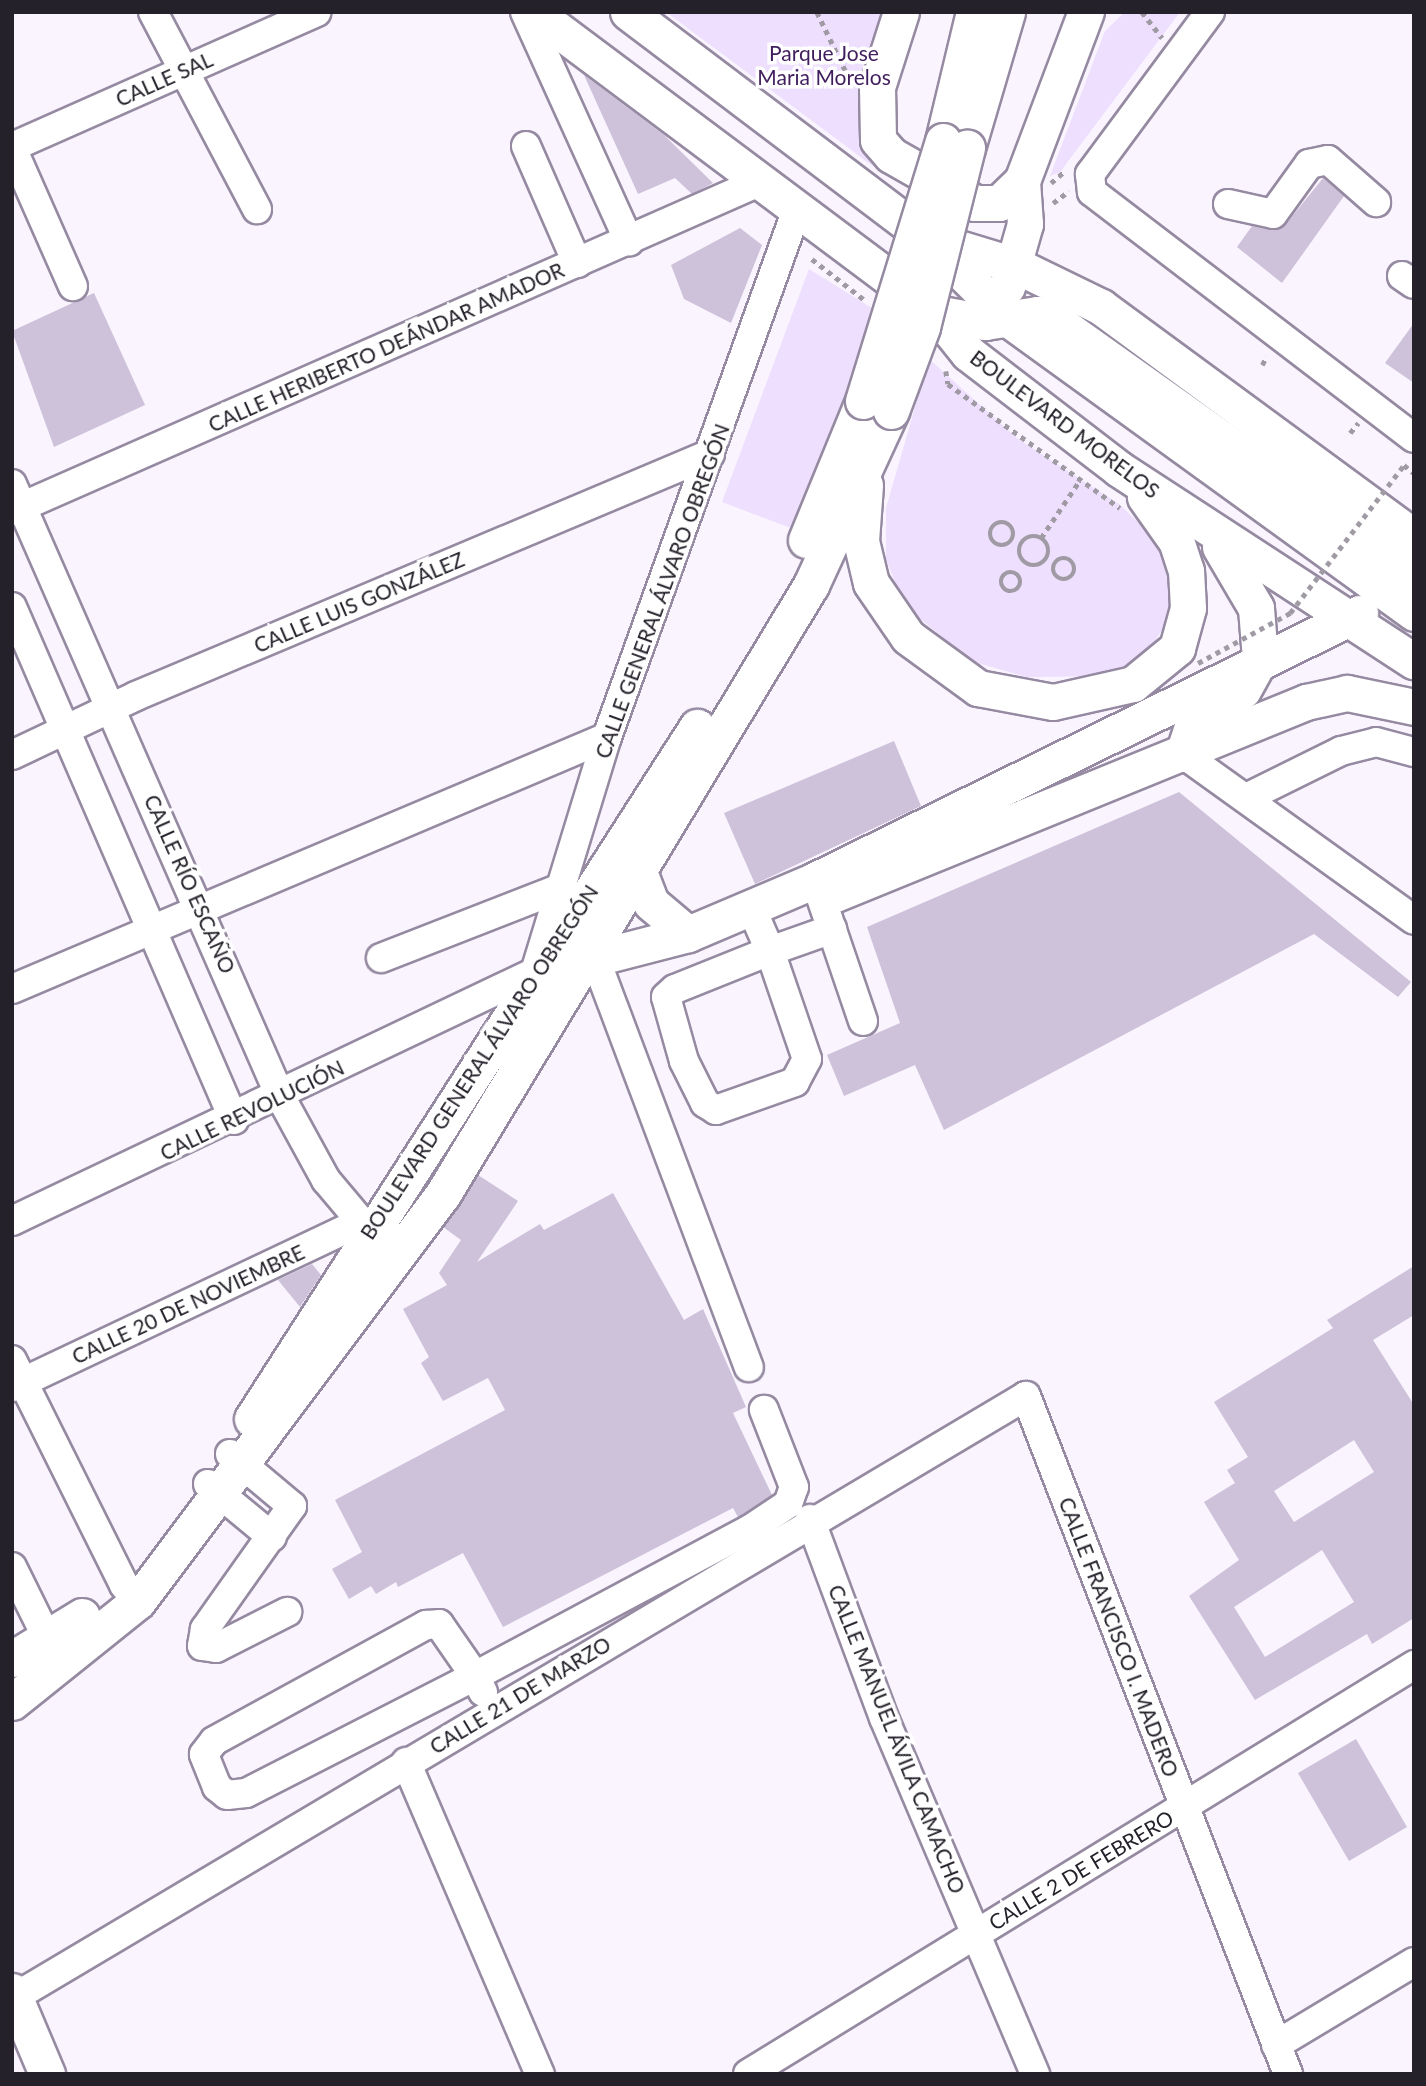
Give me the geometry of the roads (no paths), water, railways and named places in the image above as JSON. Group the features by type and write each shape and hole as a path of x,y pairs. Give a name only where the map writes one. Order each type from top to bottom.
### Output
{"main road":[{"name":"BOULEVARD MORELOS","path":"534,12 796,212 936,313 968,353 1119,469 1344,618 1414,661"},
{"path":"628,12 928,239 1012,321 1409,595"},
{"path":"901,12 877,87 877,140 891,155 975,203 999,203 1022,181"},
{"path":"955,145 974,12"},
{"path":"877,406 955,145 1007,12"},
{"path":"1012,321 1006,292 1025,224 1022,181 1086,12"},
{"path":"928,239 1015,265 1101,307 1414,537"},
{"path":"936,313 1012,321"},
{"name":"BOULEVARD GENERAL ÁLVARO OBREGÓN","path":"12,1659 52,1652 131,1593 412,1239 586,972 638,869 811,585 866,462 877,406"},
{"name":"BOULEVARD GENERAL ÁLVARO OBREGÓN","path":"237,1460 366,1226 516,987 753,638 799,557 877,406"},
{"path":"866,462 861,541 871,583 888,614 946,671 1008,697 1053,702 1115,690 1151,674 1177,648 1185,628 1188,591 1176,541 1119,469"},
{"path":"1183,754 1193,724 1242,690 1261,659 1248,585 1196,521"},
{"path":"823,903 1021,780 1344,618 1409,595"},
{"path":"516,987 586,972 759,927 823,903 1306,702 1348,693 1414,707"},
{"path":"1021,780 1063,777 1150,750 1183,754"},
{"path":"638,869 651,903 688,934"},
{"path":"586,972 688,934 759,927"},
{"path":"12,1702 52,1652"},
{"path":"13,1994 47,2074"}],"street":[{"path":"153,12 181,71 198,90 257,209"},
{"name":"CALLE SAL","path":"12,148 316,12"},
{"path":"525,12 629,241"},
{"path":"1210,12 1090,174 1092,192 1414,438"},
{"path":"526,146 577,263"},
{"path":"12,148 73,286"},
{"path":"1228,204 1273,214 1310,164 1328,160 1376,202"},
{"name":"CALLE HERIBERTO DEÁNDAR AMADOR","path":"16,500 629,241 759,182"},
{"name":"CALLE GENERAL ÁLVARO OBREGÓN","path":"516,987 561,888 607,737 796,212"},
{"name":"CALLE LUIS GONZÁLEZ","path":"12,755 710,454"},
{"name":"CALLE RÍO ESCAÑO","path":"16,500 202,909 280,1096 326,1180 366,1226"},
{"path":"12,607 154,929 234,1119"},
{"path":"12,989 607,737"},
{"path":"1246,798 1341,751 1376,742 1414,752"},
{"path":"1183,754 1414,920"},
{"path":"382,958 561,888"},
{"path":"759,927 807,1059 804,1072 734,1108 716,1110 705,1103 684,1060 666,997 759,927 823,903 863,1021"},
{"path":"586,972 749,1367"},
{"name":"CALLE REVOLUCIÓN","path":"12,1221 516,987"},
{"path":"366,1226 412,1239"},
{"name":"CALLE 20 DE NOVIEMBRE","path":"16,1377 366,1226"},
{"path":"16,1377 131,1593"},
{"name":"CALLE 21 DE MARZO","path":"13,1994 492,1712 810,1519 1026,1396"},
{"name":"CALLE FRANCISCO I. MADERO","path":"1026,1396 1288,2074"},
{"path":"492,1712 475,1676 447,1631 426,1625 214,1741 204,1754 209,1772 227,1795 246,1793 475,1676 749,1530 788,1504 794,1487 764,1410"},
{"path":"237,1460 292,1506 205,1629 202,1646 216,1648 287,1612"},
{"path":"215,1490 272,1537"},
{"name":"CALLE MANUEL ÁVILA CAMACHO","path":"810,1519 884,1718 1035,2074"},
{"path":"12,1567 52,1652"},
{"name":"CALLE 2 DE FEBRERO","path":"748,2074 1414,1665"},
{"path":"406,1762 540,2074"},
{"path":"1276,2045 1414,1962"}],"park label":[{"name":"Parque Jose Maria Morelos","path":"824,65"}]}
